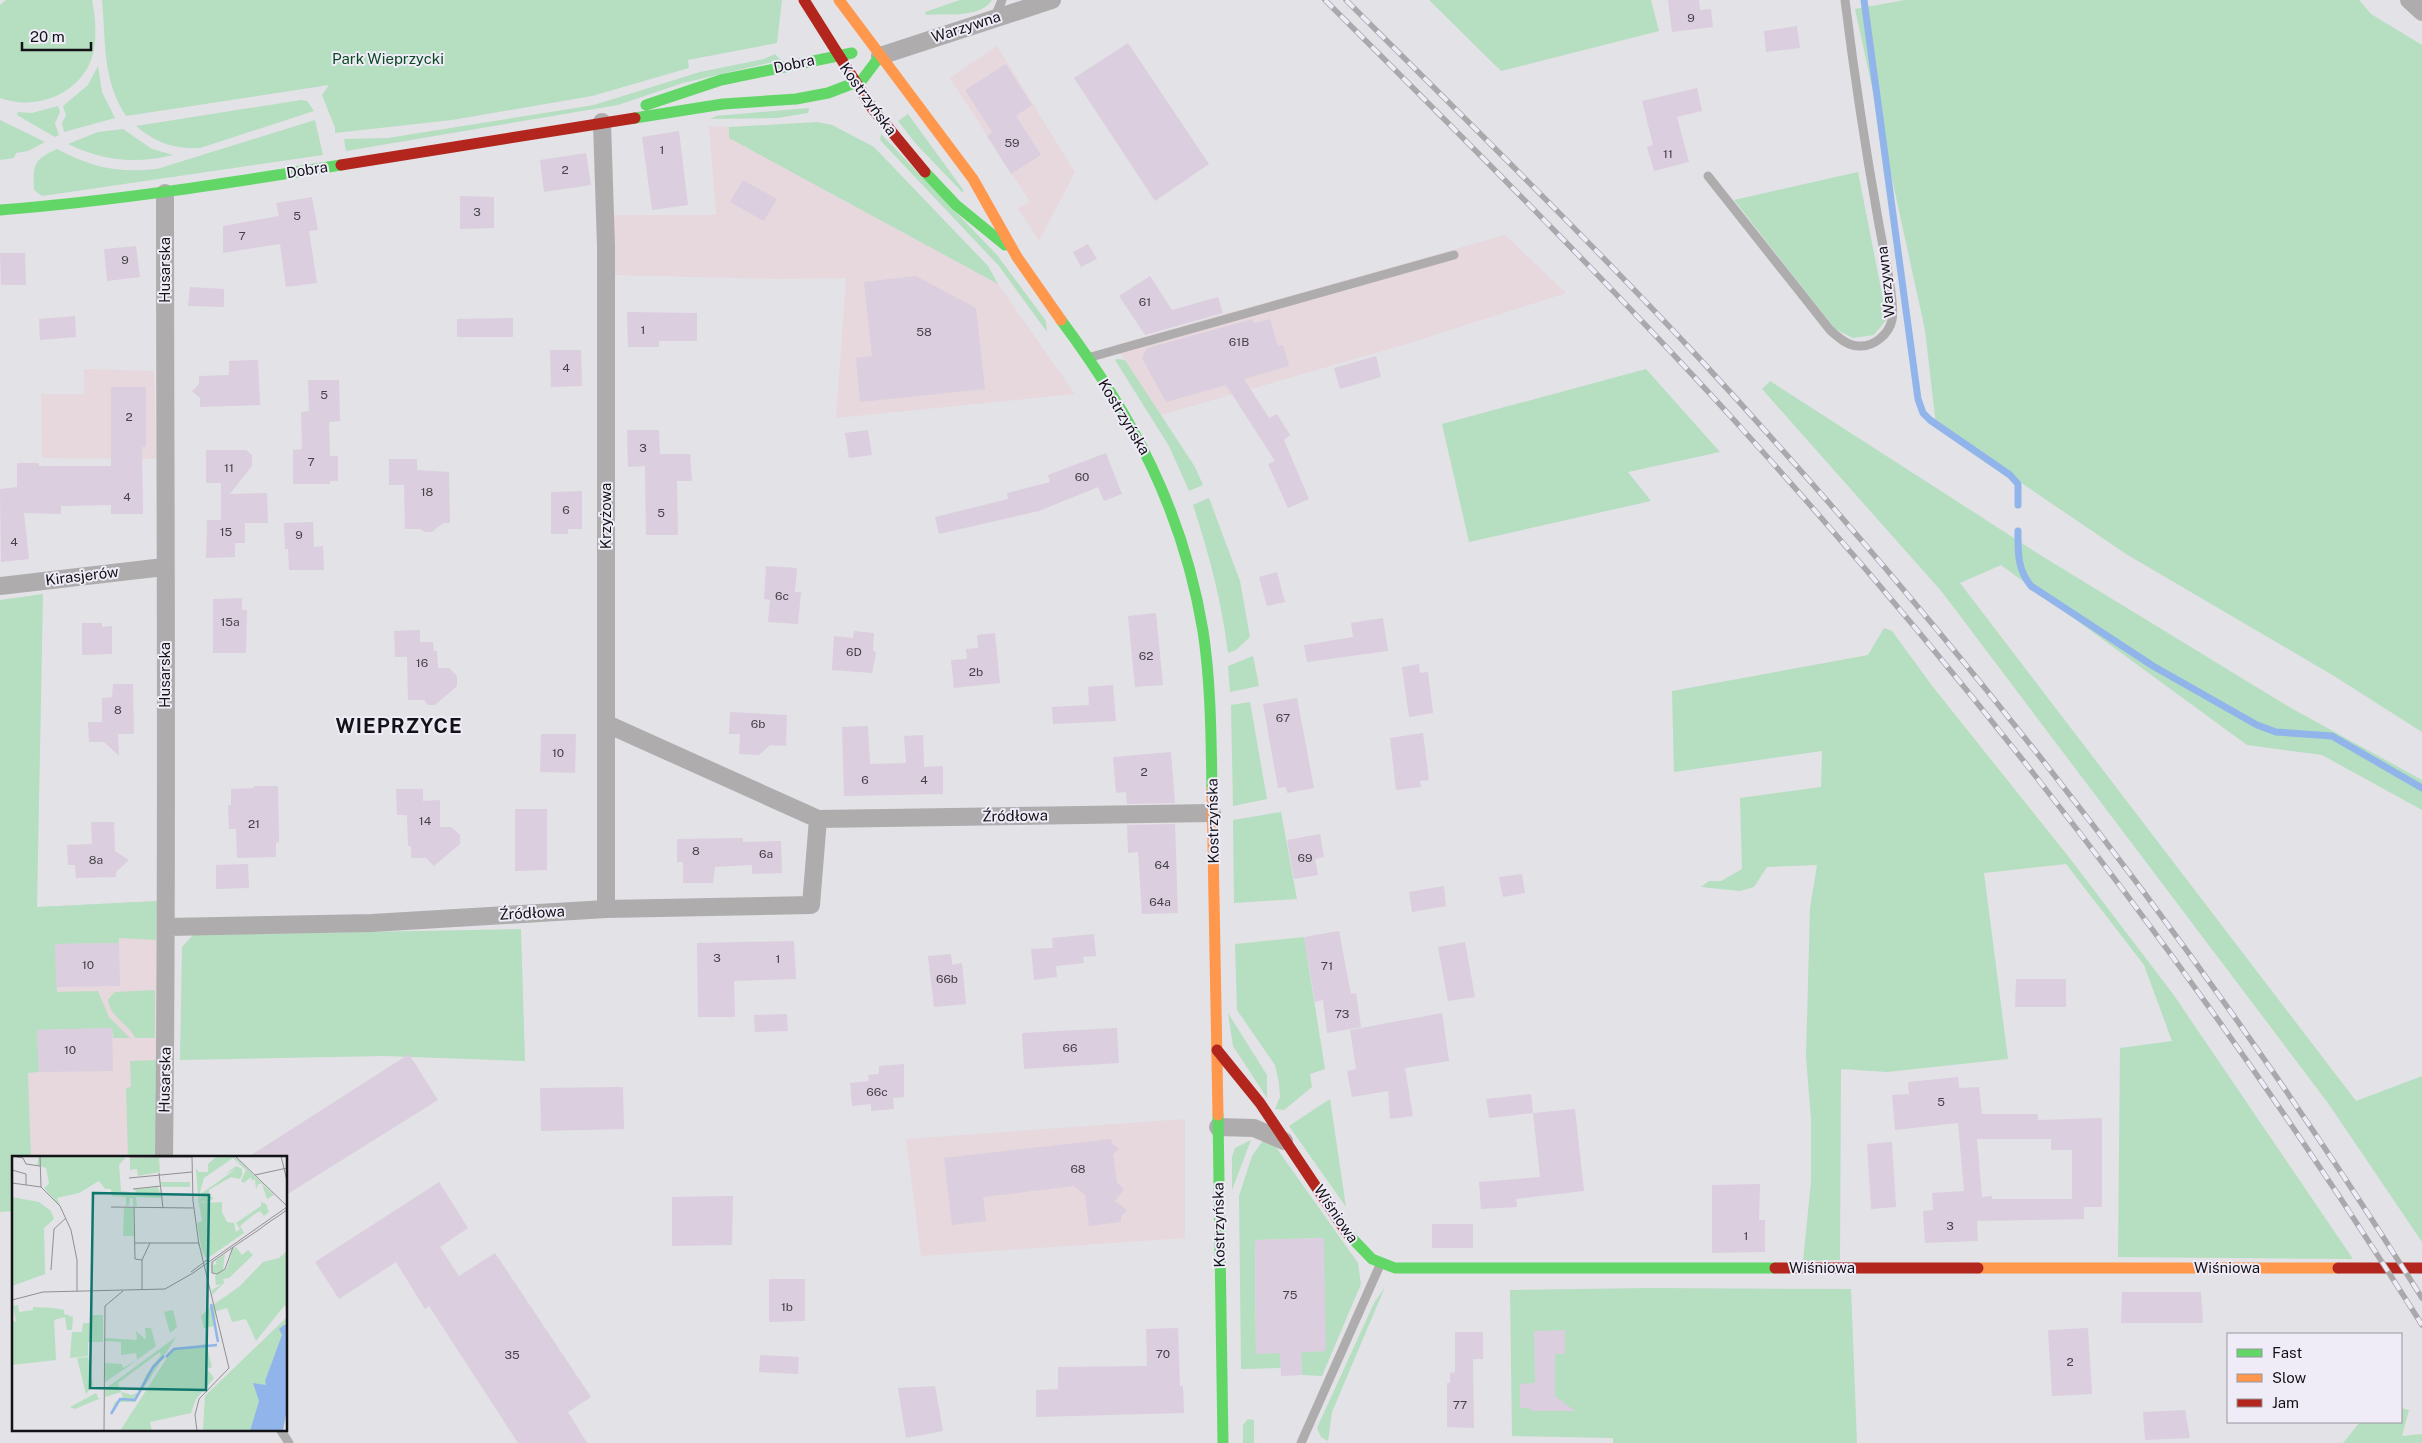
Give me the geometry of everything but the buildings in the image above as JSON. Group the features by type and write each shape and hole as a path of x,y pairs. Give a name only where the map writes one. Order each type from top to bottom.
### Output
{"street":[{"name":"Kostrzyńska","path":"804,0 837,55 898,141 938,186 976,224 1011,249"},
{"name":"Kostrzyńska","path":"839,0 880,56 916,99 974,180 1011,249 1115,398 1162,484 1180,530 1194,584 1207,649 1210,683 1223,1443"},
{"name":"Warzywna","path":"880,56 1052,0"},
{"path":"2408,0 2422,12"},
{"name":"Dobra","path":"0,210 78,204 165,193 607,121 730,103 810,96 845,88 856,82 870,72 880,56 854,52 718,80 668,96 607,121"},
{"name":"Krzyżowa","path":"606,909 606,247 604,137 607,121"},
{"name":"Husarska","path":"164,1156 167,927 164,567 165,193"},
{"name":"Kirasjerów","path":"0,586 164,567"},
{"name":"Źródłowa","path":"607,724 818,819 1212,813"},
{"name":"Źródłowa","path":"167,927 372,923 606,909 811,905 818,819"},
{"name":"Wiśniowa","path":"1217,1050 1260,1103 1361,1250 1380,1263 1407,1270 2422,1268"},
{"path":"1218,1127 1254,1128 1285,1141"}],"lane":[{"path":"995,17 1002,0"},
{"name":"Warzywna","path":"1708,176 1830,330 1842,340 1859,346 1874,342 1889,331 1893,318 1886,265 1858,109 1845,0"},
{"path":"1087,358 1454,255"},
{"path":"1301,1443 1380,1263"},
{"path":"281,1430 289,1443"}],"shaded area":[{"path":"997,46 1075,172 1039,241 1018,208 1030,202 950,78"},
{"path":"709,126 729,127 729,138 998,284 1075,394 836,418 846,278 778,279 614,275 613,215 716,215"},
{"path":"1505,235 1566,293 1410,343 1161,415 1115,345"},
{"path":"84,369 154,371 156,459 42,458 41,394 84,394"},
{"path":"157,901 158,1156 31,1156 28,1073 0,909"},
{"path":"1185,1119 1185,1238 921,1256 906,1139"}],"green space":[{"path":"6,0 92,0 95,32 92,58 82,76 63,93 51,98 26,102 0,98 0,5"},
{"name":"Park Wieprzycki","path":"102,0 782,0 777,43 688,60 689,68 592,96 452,120 335,133 335,128 322,95 329,85 126,116 113,88 106,60"},
{"path":"960,0 992,0 986,6 971,13 926,15 925,12"},
{"path":"1429,0 1651,0 1659,31 1501,71"},
{"path":"1905,0 2359,0 2371,14 2422,45 2422,732 2334,676 2126,554 1936,425 1925,330 1855,9"},
{"path":"775,54 781,60 683,83 618,105 346,151 344,139 388,138 594,105 700,72 764,59"},
{"path":"98,66 102,92 115,118 64,132 62,123 66,115 63,106 88,85"},
{"path":"301,100 307,101 314,111 200,148 166,144 151,137 136,126"},
{"path":"58,106 60,112 55,123 59,135 55,137 17,115 18,112 32,113"},
{"path":"809,108 808,113 777,118 710,119 716,116"},
{"path":"908,114 964,191 962,192 917,145 898,121"},
{"path":"0,120 45,142 28,151 16,153 14,158 0,160"},
{"path":"315,120 323,155 42,196 34,190 36,164 43,157 57,149 82,161 105,168 130,170 157,169"},
{"path":"817,122 832,125 874,147 988,266 998,284 729,138 729,127"},
{"path":"123,129 152,149 173,155 132,160 119,159 94,154 68,144 98,132"},
{"path":"881,134 997,255 1046,321 1047,332 999,266 880,140"},
{"path":"1858,172 1887,319 1874,335 1853,338 1835,329 1734,200"},
{"path":"1115,360 1125,360 1195,467 1203,485 1189,491 1169,446"},
{"path":"1646,369 1720,452 1628,472 1651,501 1469,542 1442,424"},
{"path":"1770,381 2045,558 2291,708 2422,780 2422,810 2322,755 2247,745 2001,565 1960,583 2356,1101 2422,1076 2422,1242 2328,1103 1942,592 1762,389"},
{"path":"1209,498 1240,581 1250,637 1236,650 1228,653 1214,578 1193,505"},
{"path":"43,594 37,907 157,901 156,940 119,938 119,943 56,944 57,992 98,991 109,1017 130,1038 113,1038 112,1028 37,1030 39,1072 28,1073 31,1156 12,1156 12,1211 0,1212 0,600"},
{"path":"1884,628 1892,631 1933,687 2068,856 2173,994 2353,1259 2118,1257 2120,1048 2172,1041 2144,965 2066,864 1984,873 2008,1059 1887,1072 1841,1069 1840,1260 1803,1261 1811,1182 1811,1119 1806,1057 1810,908 1817,865 1767,867 1754,887 1740,891 1701,887 1709,881 1721,881 1742,869 1740,798 1821,787 1822,751 1674,772 1672,691 1868,655"},
{"path":"1253,656 1259,686 1230,692 1228,666"},
{"path":"1250,702 1267,799 1233,806 1231,705"},
{"path":"1281,812 1297,899 1234,903 1233,820"},
{"path":"521,929 525,1061 384,1056 180,1060 182,947 193,935"},
{"path":"1304,937 1325,1069 1310,1074 1312,1087 1284,1110 1275,1109 1280,1097 1275,1065 1237,1010 1235,944"},
{"path":"155,990 155,1038 135,1038 115,1016 108,999 115,992"},
{"path":"1228,1013 1267,1075 1267,1098 1233,1046"},
{"path":"158,1060 158,1156 128,1156 126,1088 131,1087 130,1061"},
{"path":"1330,1099 1346,1207 1289,1126"},
{"path":"1264,1139 1273,1143 1358,1263 1361,1284 1322,1376 1302,1375 1301,1352 1325,1351 1323,1238 1255,1240 1256,1353 1280,1353 1281,1368 1241,1369 1239,1196 1252,1156"},
{"path":"1251,1140 1232,1190 1232,1157 1235,1148"},
{"path":"1385,1287 1332,1412 1328,1441 1321,1437 1317,1428 1374,1303"},
{"path":"1649,1288 1851,1289 1857,1443 1613,1443 1613,1438 1512,1436 1510,1290"},
{"path":"2402,1408 2409,1410 2402,1436 2422,1434 2422,1443 2343,1443 2359,1423 2402,1423"},
{"path":"1248,1419 1254,1420 1254,1443 1243,1443 1243,1425"}],"waterway":[{"path":"1864,0 1918,399 1923,413 1930,420 2010,475 2018,484 2018,505"},
{"path":"2018,531 2018,553 2021,567 2026,580 2031,586 2153,666 2257,725 2276,732 2332,736 2422,788"}],"railway":[{"path":"1325,0 1649,328 1753,441 1935,651 2022,759 2190,980 2347,1208 2422,1325"},
{"path":"1346,0 1524,177 1655,311 1797,467 1895,579 2082,811 2171,930 2258,1050 2342,1173 2422,1298"}],"traffic: fast":[{"path":"646,105 721,80 852,53"},
{"path":"635,118 723,104 796,99 828,93 862,80 880,56"},
{"path":"0,210 129,197 341,165"},
{"path":"925,172 956,205 1005,245"},
{"path":"1061,320 1111,392 1132,429 1152,467 1182,545 1194,587 1206,651 1212,790"},
{"path":"1218,1115 1223,1443"},
{"path":"1347,1233 1372,1259 1395,1268 1775,1268"}],"traffic: slow":[{"path":"839,0 973,179 1017,257 1061,320"},
{"path":"1212,790 1218,1115"},
{"path":"1978,1268 2338,1268"}],"traffic: jam":[{"path":"804,0 872,108 925,172"},
{"path":"341,165 635,118"},
{"path":"1217,1050 1260,1103 1347,1233"},
{"path":"1775,1268 1978,1268"},
{"path":"2338,1268 2422,1268"}],"district":[{"name":"WIEPRZYCE","path":"399,726"}]}
